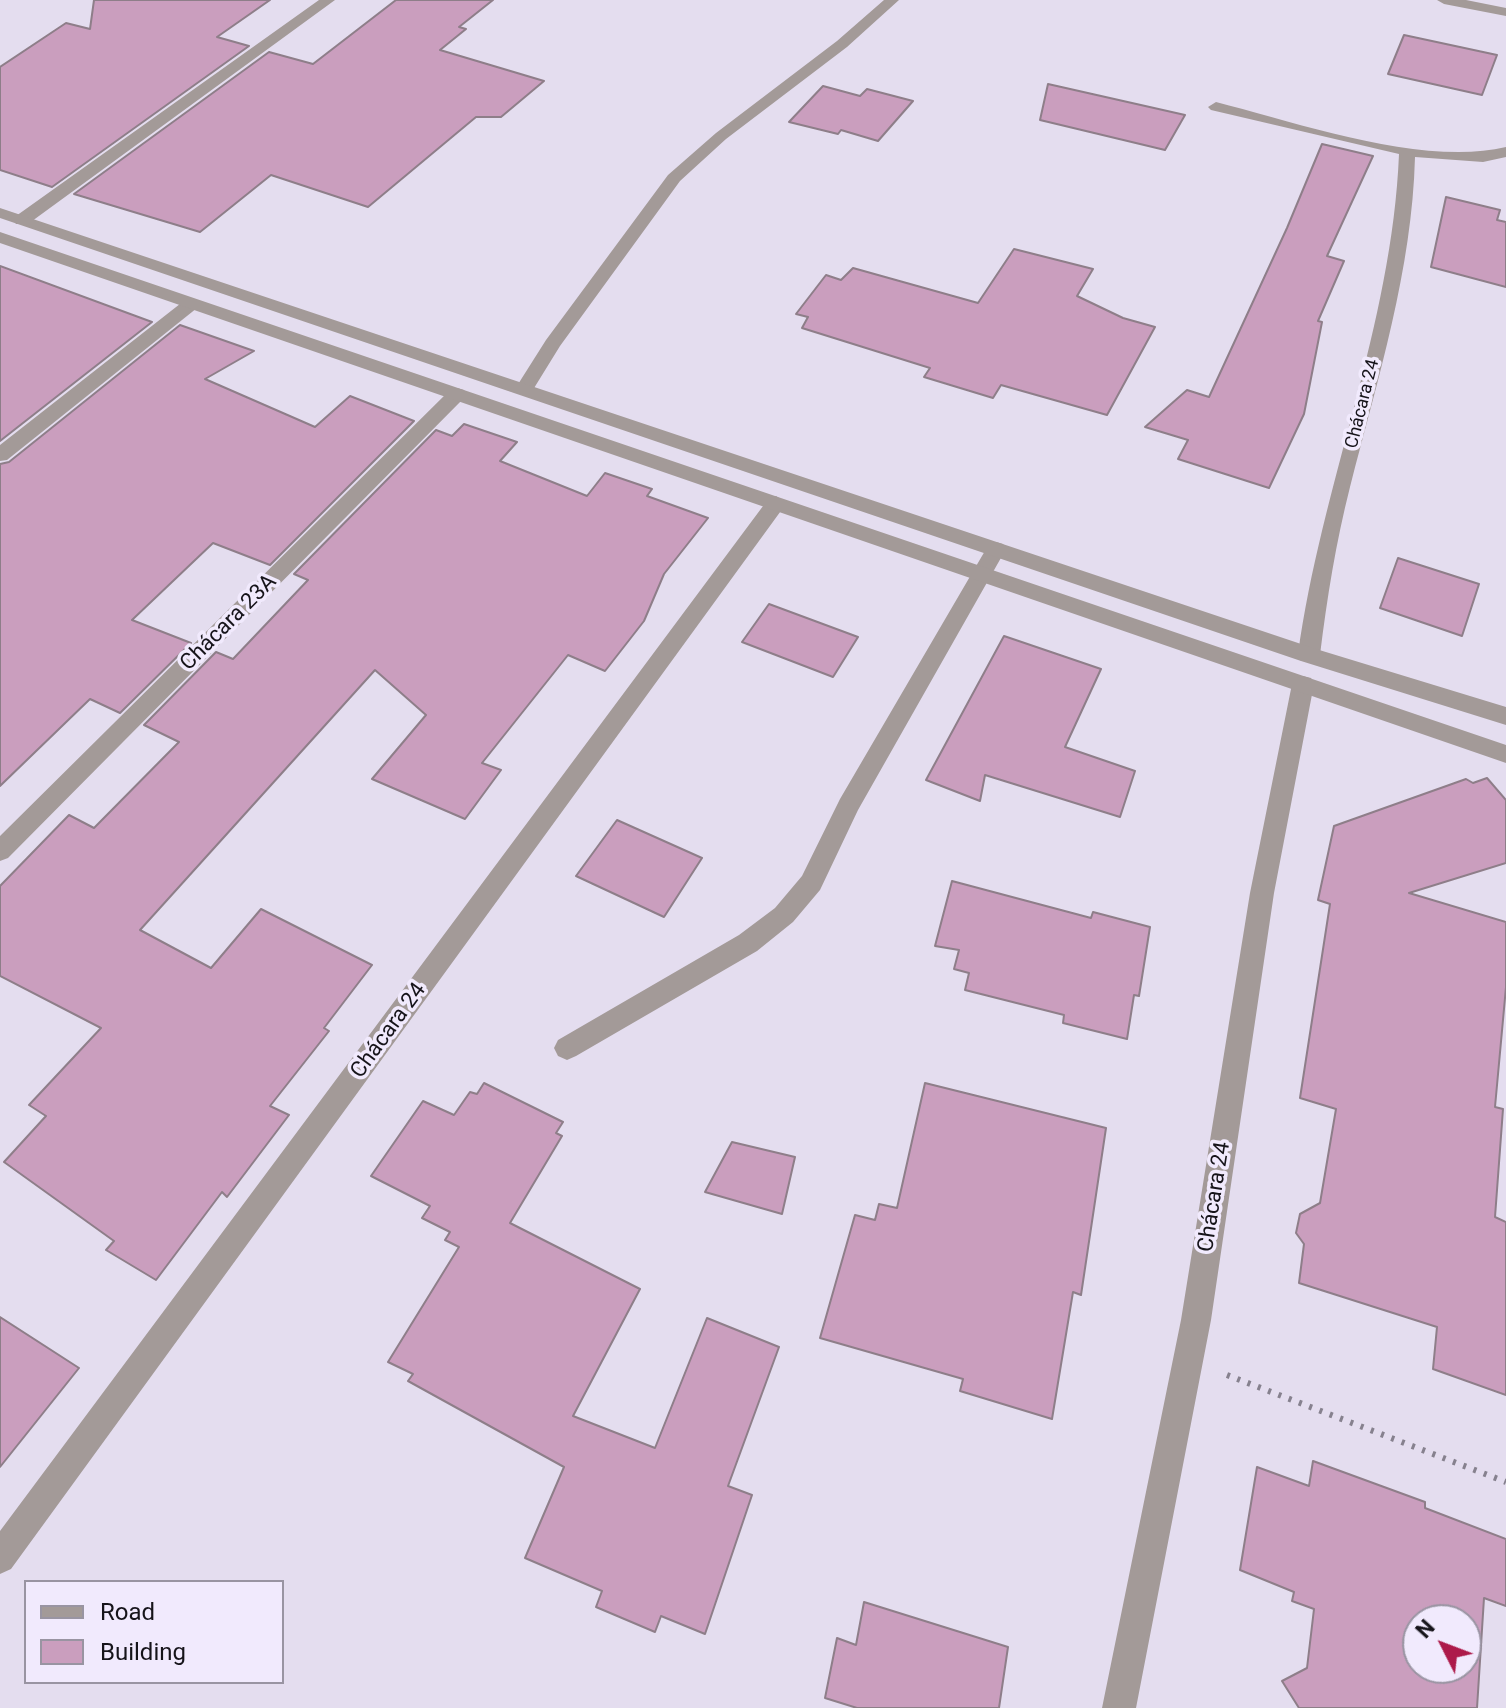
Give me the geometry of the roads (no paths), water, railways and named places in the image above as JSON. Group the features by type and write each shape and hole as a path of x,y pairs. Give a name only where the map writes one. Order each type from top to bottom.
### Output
{"street":[{"path":"22,220 328,0"},
{"path":"524,389 552,344 674,178 721,136 842,44 892,0"},
{"path":"1444,0 1506,12"},
{"path":"1216,107 1407,152 1469,159 1498,156 1506,152"},
{"name":"Chácara 24","path":"1309,655 1314,598 1391,290 1405,212 1407,152"},
{"path":"0,213 1309,655 1506,716"},
{"path":"0,237 1506,754"},
{"path":"0,455 191,304"},
{"name":"Chácara 23A","path":"0,851 457,394"},
{"name":"Chácara 24","path":"0,1558 776,503"},
{"path":"567,1048 748,943 784,915 811,883 848,806 964,610 996,549"},
{"name":"Chácara 24","path":"1119,1708 1188,1360 1262,893 1303,684"}]}
